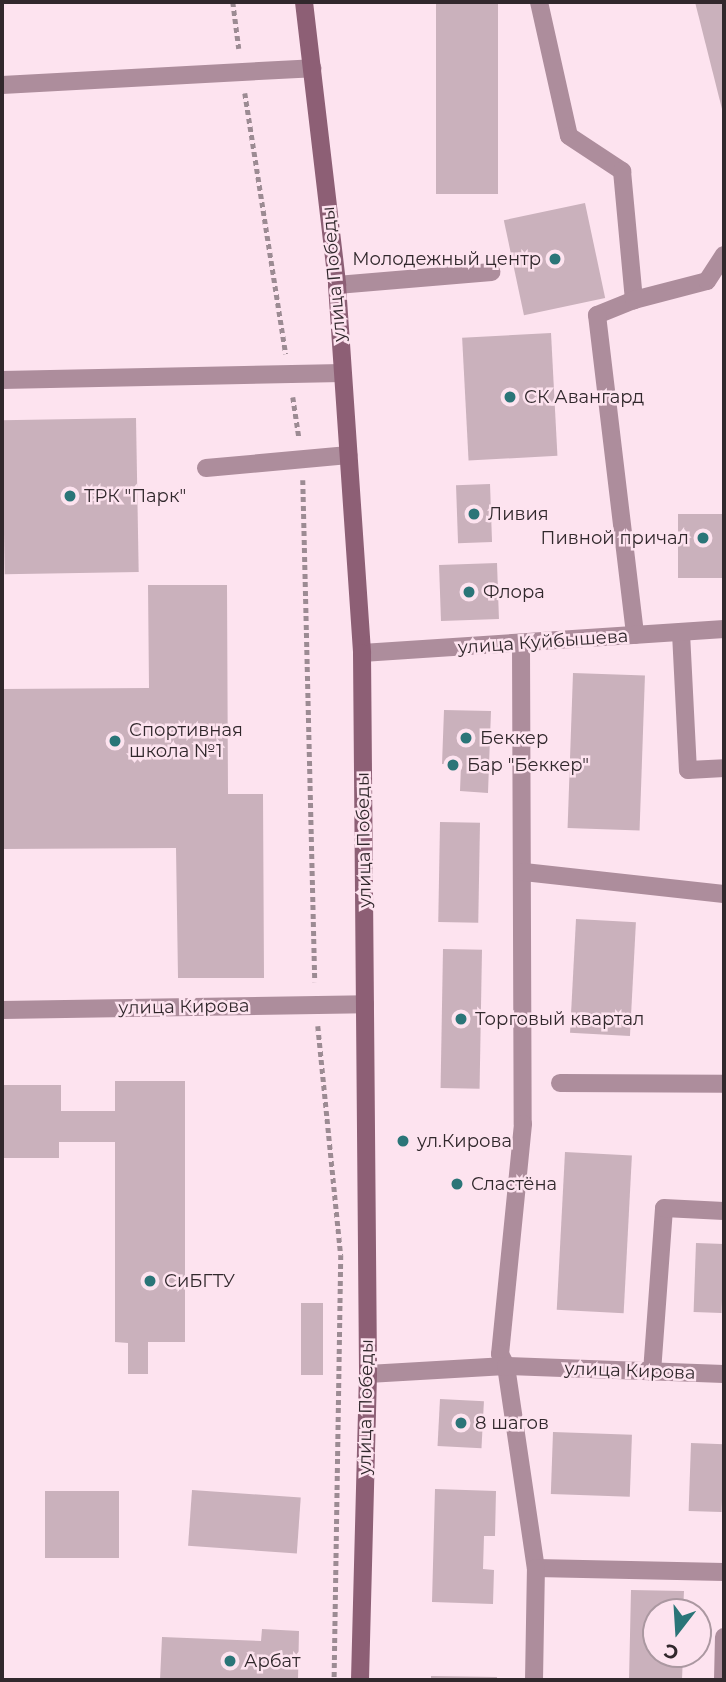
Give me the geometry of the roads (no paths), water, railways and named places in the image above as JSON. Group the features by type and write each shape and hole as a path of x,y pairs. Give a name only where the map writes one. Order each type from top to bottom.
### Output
{"street":[{"name":"улица Победы","path":"303,2 337,285 362,653 368,1374 360,1680"},
{"path":"540,2 569,136 622,171 634,300"},
{"path":"2,85 313,68"},
{"path":"635,635 597,315 634,300 707,281 724,255"},
{"path":"337,285 491,272"},
{"path":"2,380 342,373"},
{"path":"206,468 348,455"},
{"name":"улица Куйбышева","path":"362,653 521,645 724,628"},
{"path":"681,633 688,771 724,768"},
{"path":"521,645 523,1124 500,1354 506,1366 536,1568 534,1680"},
{"path":"524,872 724,894"},
{"name":"улица Кирова","path":"2,1010 365,1004"},
{"path":"561,1083 724,1084"},
{"path":"652,1373 664,1208 724,1211"},
{"name":"улица Кирова","path":"368,1374 506,1366 724,1374"},
{"path":"536,1568 724,1572"},
{"path":"723,1680 724,1637"}],"place":[{"name":"Молодежный центр","path":"555,259"},
{"name":"СК Авангард","path":"510,397"},
{"name":"ТРК \"Парк\"","path":"70,496"},
{"name":"Ливия","path":"474,514"},
{"name":"Пивной причал","path":"703,538"},
{"name":"Флора","path":"469,592"},
{"name":"Беккер","path":"466,738"},
{"name":"Спортивная школа №1","path":"115,741"},
{"name":"Бар \"Беккер\"","path":"453,765"},
{"name":"Торговый квартал","path":"461,1019"},
{"name":"ул.Кирова","path":"403,1141"},
{"name":"Сластёна","path":"457,1184"},
{"name":"СиБГТУ","path":"150,1281"},
{"name":"8 шагов","path":"461,1423"},
{"name":"Арбат","path":"230,1661"}]}
